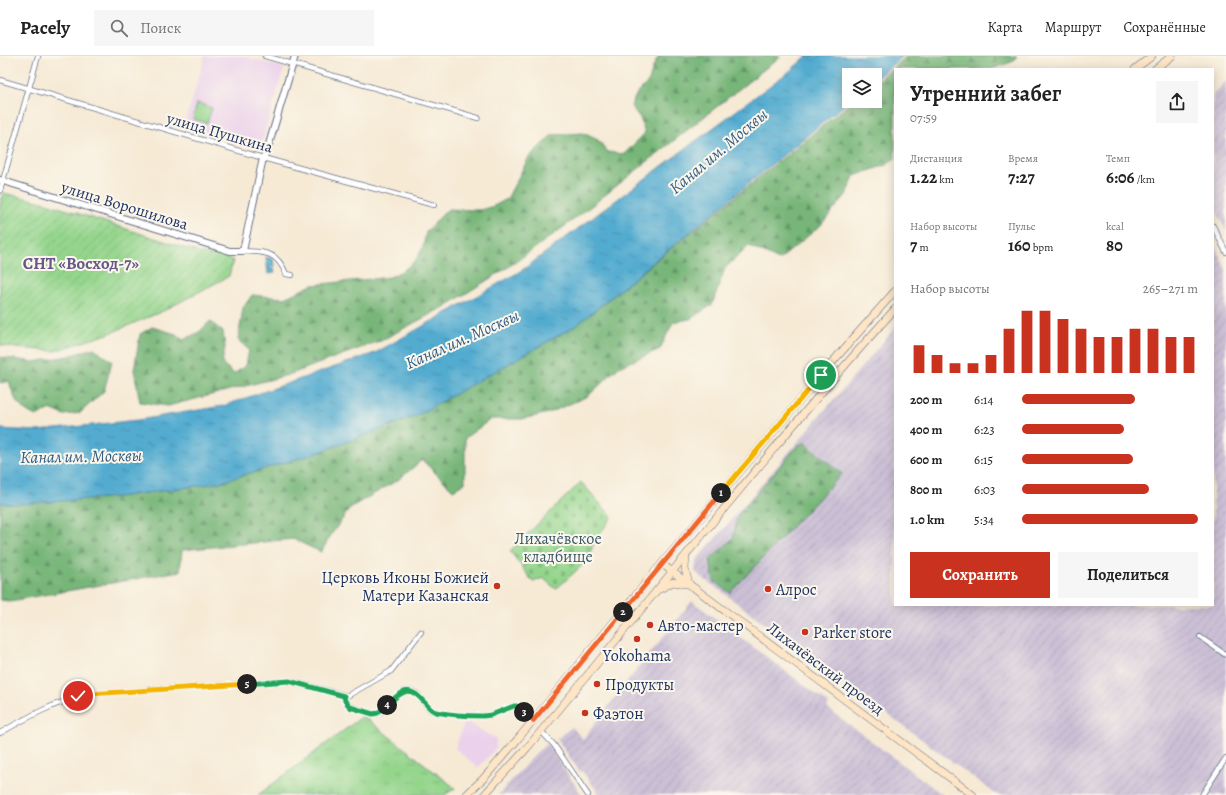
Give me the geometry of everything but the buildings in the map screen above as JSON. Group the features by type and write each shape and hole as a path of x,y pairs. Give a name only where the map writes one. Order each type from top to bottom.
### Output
{"main road":[{"path":"1136,68 1152,56"},
{"path":"1156,68 1172,56"},
{"path":"466,795 496,764 533,721 662,564 821,375 894,292"},
{"path":"484,795 510,768 672,571 823,391 894,310"},
{"path":"686,556 685,569 689,584"},
{"name":"Лихачёвский проезд","path":"662,564 973,795"},
{"path":"656,591 673,582 683,582 689,584"}],"street":[{"path":"0,191 1,180 38,56"},
{"path":"266,56 478,118"},
{"path":"292,275 286,274 280,262 271,254 242,251 254,205 263,158 267,151 295,56"},
{"name":"улица Пушкина","path":"0,80 263,158 434,205"},
{"name":"улица Ворошилова","path":"1,180 230,251 242,251"},
{"path":"1214,228 1226,252"},
{"path":"0,733 41,711 68,699 89,694 289,681 347,696 391,671 422,632"},
{"path":"1200,637 1226,655"},
{"path":"344,696 345,701 350,707 373,714 381,711 403,692 408,691 417,694 428,707 435,712 483,716 491,715 514,706 519,708 533,721"},
{"path":"541,731 554,746 588,795"},
{"path":"1202,795 1226,758"}],"shaded area":[{"path":"205,56 242,56 284,68 260,149 184,127"},
{"path":"1226,81 1226,231 1214,206 1214,94"},
{"path":"1214,245 1226,269 1226,795 997,795 695,572 696,561 894,329 894,606 1214,606"},
{"path":"692,601 829,704 827,708 943,795 600,795 582,771 580,772 557,739 572,727 583,739"},
{"path":"465,721 496,739 496,748 478,768 455,748"},
{"path":"547,744 582,795 498,795 537,752"}],"green space":[{"path":"659,56 781,56 576,218 510,266 446,306 382,340 288,375 168,406 140,402 134,370 140,334 152,327 176,334 183,340 199,332 210,321 223,332 225,347 222,363 234,374 246,365 249,350 238,340 243,308 252,295 284,298 312,285 390,277 404,270 416,260 423,247 426,232 448,209 480,210 494,206 507,199 529,157 552,135 583,133 598,140 608,152 624,154 645,133 640,118 631,106 637,93 649,81 653,67"},
{"path":"907,56 1017,56 1012,62 994,68 894,68 894,160 886,165 854,176 846,195 820,226 779,260 749,246 725,268 712,305 690,319 673,322 660,349 619,367 588,396 549,413 522,419 491,419 465,438 465,483 453,490 422,460 398,480 351,507 321,552 293,539 182,550 180,571 10,601 0,600 0,503 18,504 117,497 217,483 320,452 416,416 577,325 844,108 882,108 882,77"},
{"path":"197,103 212,108 207,123 193,119"},
{"path":"3,193 43,202 210,256 211,253 233,260 229,276 163,311 108,334 55,351 15,348 0,345 0,206"},
{"path":"94,348 112,361 104,391 80,413 64,415 50,409 36,416 25,410 18,403 13,394 9,381 0,383 0,357 34,362 69,356"},
{"path":"805,443 842,474 730,593 714,581 710,560 733,538 738,515 798,445"},
{"name":"Лихачёвское кладбище","path":"581,482 612,517 595,542 589,559 556,589 543,578 533,582 510,551"},
{"path":"363,716 455,788 445,795 258,795"}],"water":[{"name":"Канал им. Москвы","path":"807,56 903,56 882,73 882,68 842,68 842,107 577,325 416,416 320,452 217,483 117,497 18,504 0,503 0,429 37,431 138,420 223,406 375,353 521,271 791,70"},
{"path":"266,257 273,259 274,266 270,267 271,269 274,269 275,273 268,274"}],"place":[{"name":"Церковь Иконы Божией Матери Казанская","path":"497,586"},
{"name":"Алрос","path":"768,589"},
{"name":"Авто-мастер","path":"650,625"},
{"name":"Parker store","path":"805,632"},
{"name":"Yokohama","path":"637,639"},
{"name":"Продукты","path":"597,684"},
{"name":"Фаэтон","path":"585,713"}],"district":[{"name":"СНТ «Восход-7»","path":"81,263"}],"route":[{"path":"78,696 213,685 289,681 344,696 345,701 350,707 373,714 381,711 403,692 412,691 420,697 431,710 435,712 483,716 491,715 517,706 533,721 650,578 821,375"}]}
